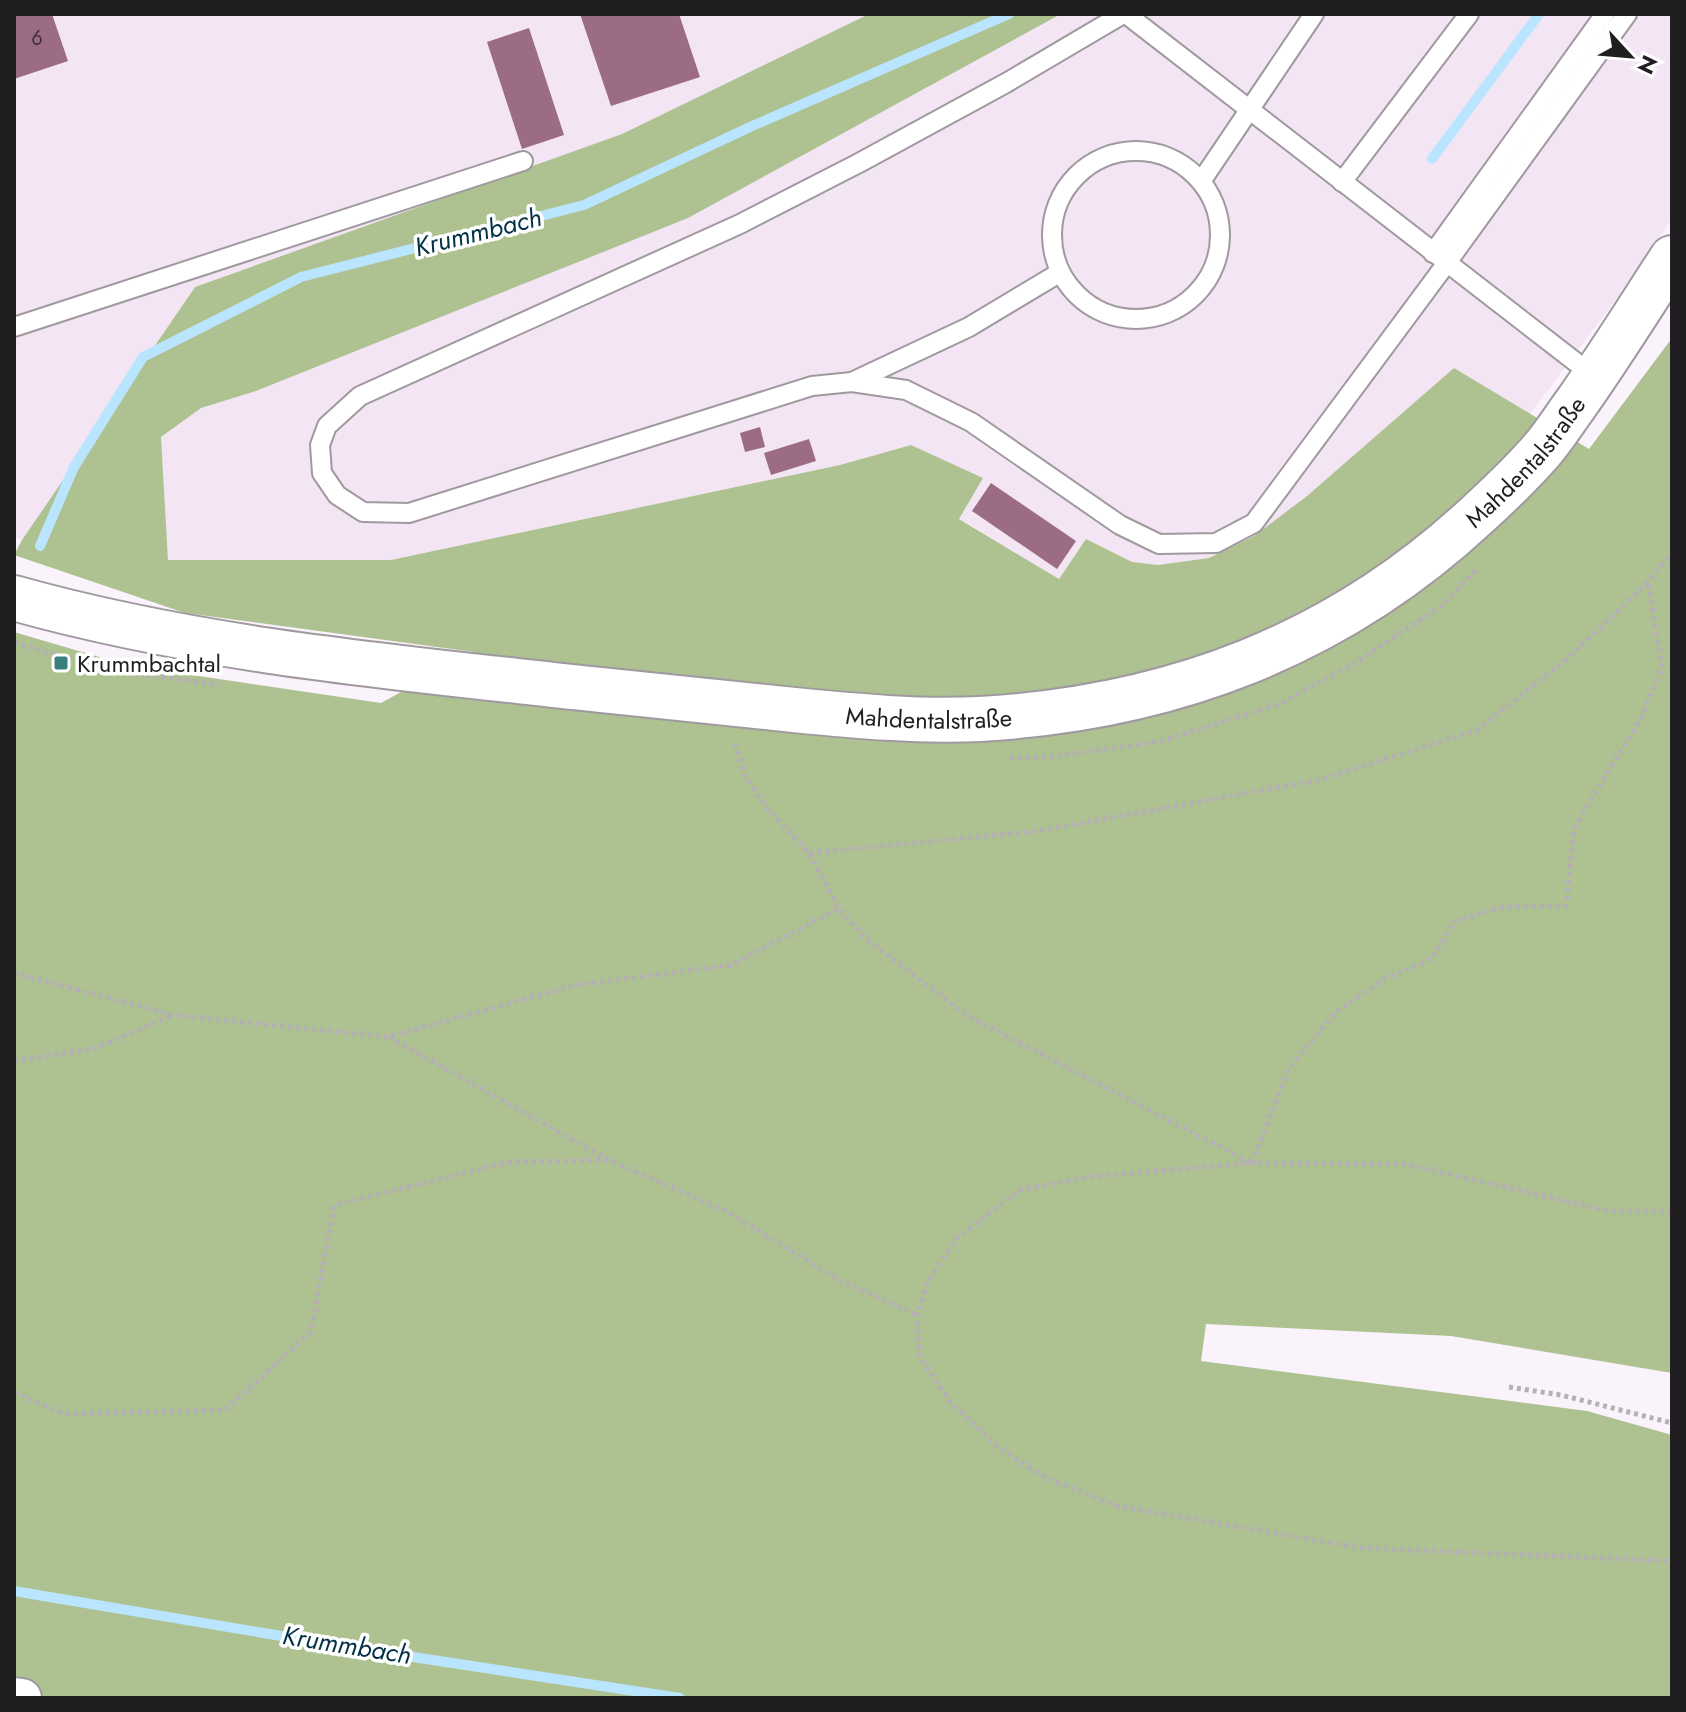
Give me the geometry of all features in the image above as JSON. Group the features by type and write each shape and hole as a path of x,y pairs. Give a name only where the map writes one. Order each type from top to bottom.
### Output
{"main road":[{"name":"Mahdentalstraße","path":"14,598 125,626 237,646 495,678 853,716 979,719 1091,706 1150,694 1246,664 1300,639 1344,615 1443,547 1543,449 1595,377 1672,258"}],"street":[{"path":"14,1697 22,1698"}],"lane":[{"path":"1595,377 1440,258 1125,14 1006,83 740,224 360,396 327,426 320,445 322,473 337,495 363,512 409,513 812,386 852,382 906,390 971,422 1120,525 1159,544 1216,543 1254,523 1440,258 1605,14"},
{"path":"1202,180 1314,14"},
{"path":"1342,182 1469,14"},
{"path":"1440,258 1627,14"},
{"path":"1137,150 1173,158 1202,180 1222,223 1220,239 1215,271 1184,308 1138,322 1092,309 1059,273 1051,241 1056,209 1072,180 1101,158 1137,150"},
{"path":"14,327 523,161"},
{"path":"852,382 969,327 1059,273"}],"path":[{"path":"809,853 1038,831 1319,780 1477,730 1567,659 1648,582 1672,553"},
{"path":"1252,1163 1289,1068 1336,1012 1386,978 1431,959 1456,921 1503,907 1566,906 1574,828 1641,718 1662,668 1648,582"},
{"path":"14,642 52,654"},
{"path":"733,736 745,776 766,807 809,853 839,908 866,939 968,1016 1252,1163"},
{"path":"14,973 173,1015 388,1037 576,985 731,965 839,908"},
{"path":"14,1061 93,1049 173,1015"},
{"path":"388,1037 609,1160 726,1211 839,1280 917,1315"},
{"path":"14,1392 64,1414 225,1410 311,1332 334,1205 509,1162 609,1160"},
{"path":"1672,1211 1609,1211 1404,1164 1252,1163 1089,1177 1020,1190 957,1238 928,1281 917,1315 919,1356 951,1403 999,1448 1046,1478 1117,1506 1361,1548 1672,1561"},
{"path":"1509,1387 1561,1395 1672,1423"}],"shaded area":[{"path":"14,14 869,14 622,134 195,287 22,540 14,536"},
{"path":"1061,14 1672,14 1672,218 1641,266 1530,414 1454,368 1307,496 1254,536 1209,558 1158,565 1131,562 1086,539 1059,579 959,518 982,478 911,445 840,465 391,560 168,560 161,437 234,374 947,75"}],"green space":[{"path":"869,14 1061,14 688,218 256,391 201,408 161,437 168,560 391,560 840,465 911,445 983,478 959,519 1059,579 1086,539 1132,562 1158,565 1209,558 1254,536 1307,496 1454,368 1589,449 1672,338 1672,1373 1451,1336 1206,1324 1201,1361 1587,1411 1672,1435 1672,1698 14,1698 14,632 130,666 381,703 474,652 185,613 14,555 195,287 622,134"}],"building":[{"path":"14,14 52,14 68,61 14,79"},
{"path":"580,14 679,14 700,77 611,106"},
{"path":"529,28 564,135 522,149 487,42"},
{"path":"760,427 765,447 745,452 740,433"},
{"path":"809,439 816,461 771,475 764,453"},
{"path":"991,483 1076,541 1057,569 972,511"}],"waterway":[{"name":"Krummbach","path":"40,546 74,467 143,357 301,277 584,205 750,127 1009,14"},
{"path":"1432,159 1539,14"},
{"name":"Krummbach","path":"14,1591 680,1698"}],"place":[{"name":"Krummbachtal","path":"61,663"}]}
